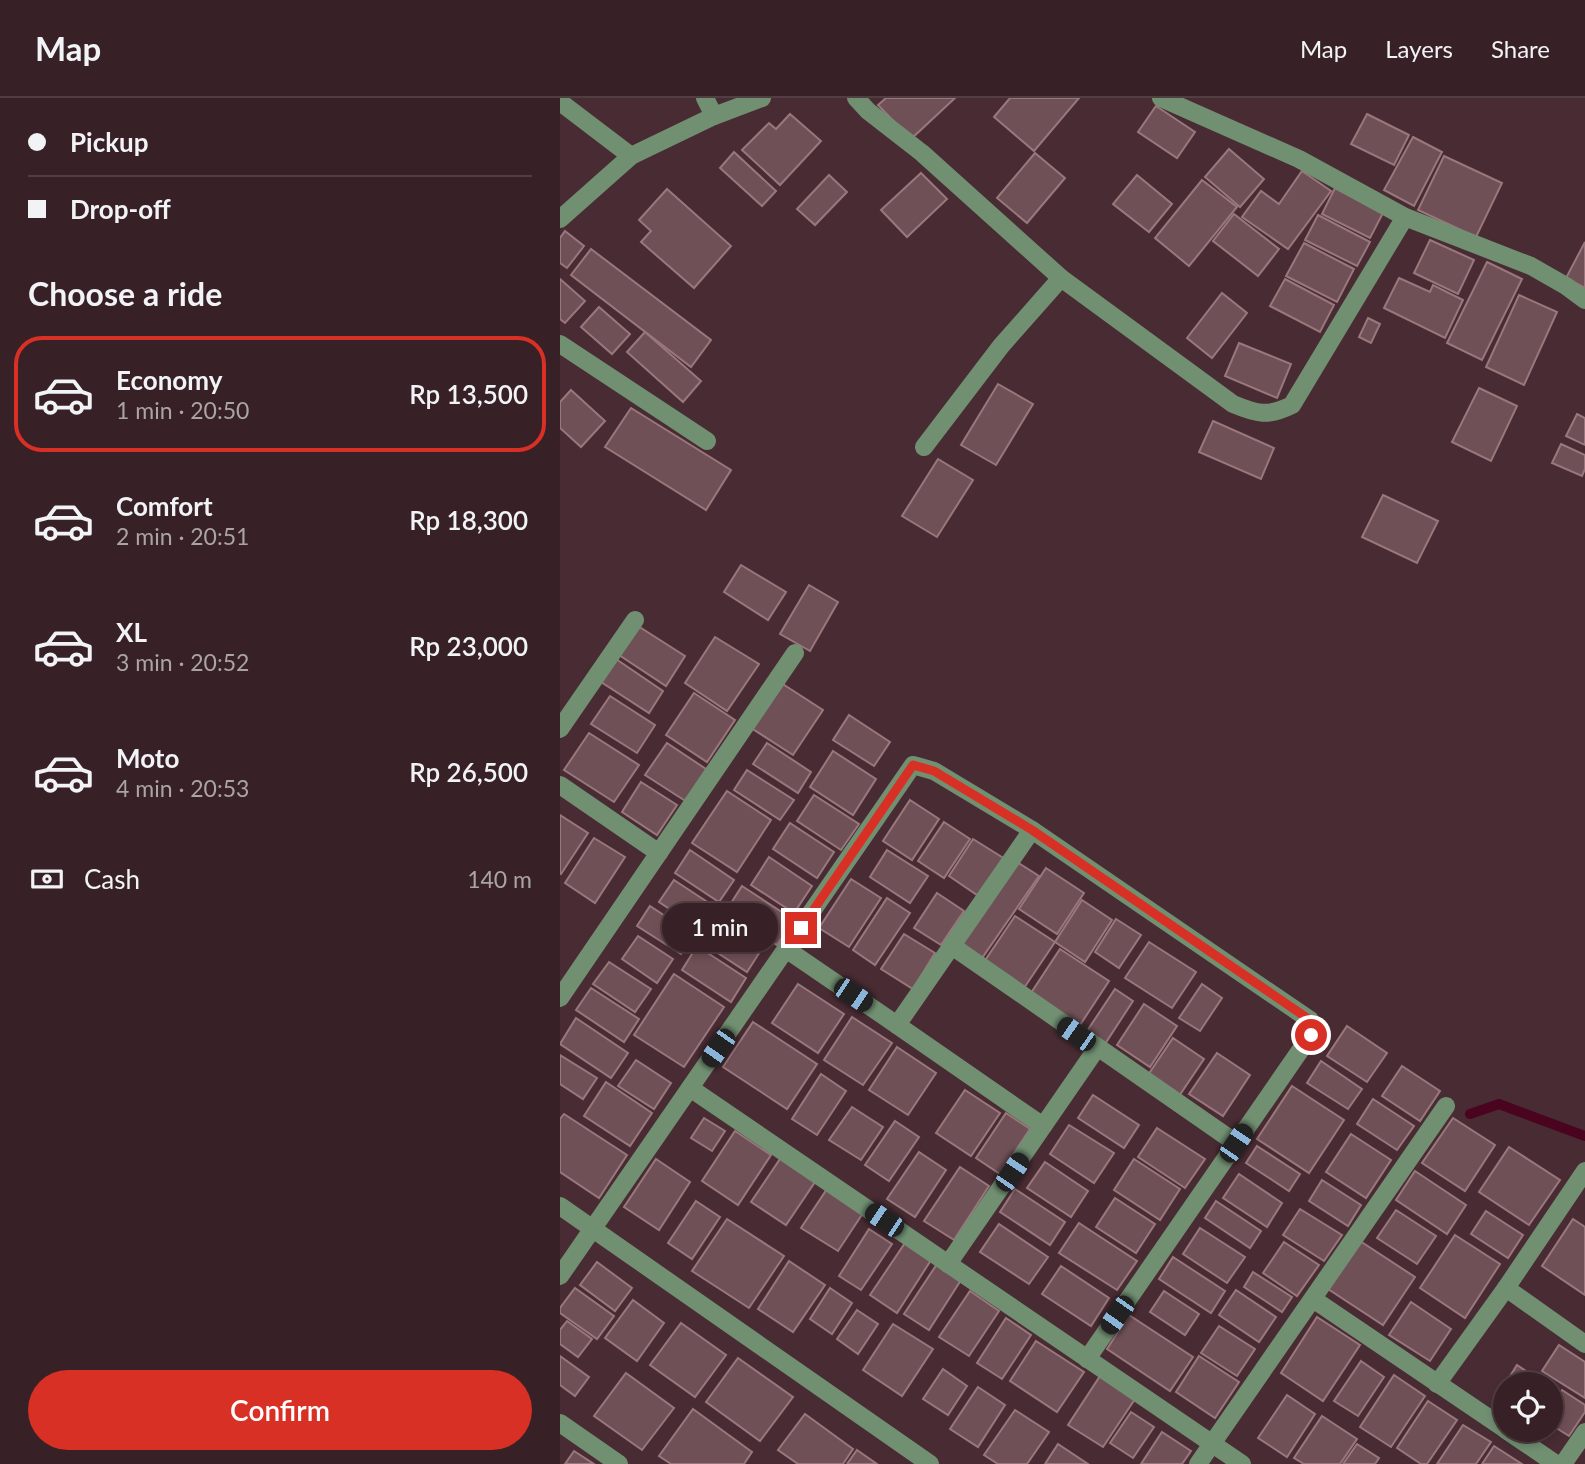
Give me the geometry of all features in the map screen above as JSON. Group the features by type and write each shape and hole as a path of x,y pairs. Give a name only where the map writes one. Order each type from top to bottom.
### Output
{"street":[{"path":"705,98 714,116"},
{"path":"560,219 631,156 714,116 762,98"},
{"path":"856,98 868,111 922,153 1061,278 1233,404 1253,412 1274,414 1292,405 1405,217"},
{"path":"1161,98 1299,159 1405,217 1531,266 1585,300"},
{"path":"560,102 631,156"},
{"path":"924,447 1001,346 1061,278"},
{"path":"560,344 707,441"},
{"path":"560,729 635,620"},
{"path":"562,990 795,653"},
{"path":"560,1276 913,765 934,771 1032,830 1310,1020 1315,1029 1087,1359"},
{"path":"560,785 659,853"},
{"path":"897,1025 1032,830"},
{"path":"951,946 1236,1143"},
{"path":"786,949 1043,1126"},
{"path":"948,1264 1097,1048"},
{"path":"690,1087 1242,1464"},
{"path":"1198,1464 1446,1106"},
{"path":"1437,1384 1585,1171"},
{"path":"560,1206 930,1464"},
{"path":"1506,1288 1585,1344"},
{"path":"1313,1298 1493,1422"},
{"path":"560,1423 619,1464"},
{"path":"1563,1464 1585,1432"},
{"path":"1523,1442 1556,1464"}],"building":[{"path":"886,98 955,98 911,139 878,105"},
{"path":"1010,98 1079,98 1034,151 994,117"},
{"path":"1156,106 1195,132 1177,158 1138,132"},
{"path":"790,114 821,141 780,185 742,150 769,123 776,129"},
{"path":"1367,114 1409,135 1394,165 1351,144"},
{"path":"1413,137 1442,152 1414,206 1384,190"},
{"path":"1229,149 1264,179 1240,207 1205,177"},
{"path":"734,152 776,191 762,206 720,168"},
{"path":"1035,153 1065,178 1027,223 997,198"},
{"path":"1444,156 1502,183 1476,237 1418,210"},
{"path":"1302,171 1331,191 1288,249 1242,217 1261,191 1279,204"},
{"path":"921,173 947,199 907,237 881,210"},
{"path":"829,175 847,192 815,225 797,209"},
{"path":"1137,175 1172,204 1149,232 1113,204"},
{"path":"1202,180 1237,207 1189,266 1155,238"},
{"path":"1335,188 1383,213 1370,238 1322,214"},
{"path":"667,189 731,246 694,288 641,242 651,231 639,220"},
{"path":"1234,214 1279,249 1258,276 1213,241"},
{"path":"1318,215 1370,242 1357,266 1305,240"},
{"path":"565,231 584,246 567,268 560,263 560,238"},
{"path":"1430,240 1474,260 1458,294 1414,273"},
{"path":"1585,242 1585,288 1566,278"},
{"path":"1304,243 1354,269 1337,302 1286,276"},
{"path":"591,249 711,340 691,367 571,275"},
{"path":"1487,262 1522,279 1482,360 1447,343"},
{"path":"1399,278 1430,292 1433,285 1463,300 1445,338 1384,308"},
{"path":"560,279 585,301 565,323 560,319"},
{"path":"1285,279 1334,305 1320,332 1270,306"},
{"path":"1222,293 1247,313 1212,358 1187,338"},
{"path":"1519,295 1557,312 1524,385 1486,367"},
{"path":"599,307 630,334 612,354 581,327"},
{"path":"1368,318 1380,324 1371,343 1359,337"},
{"path":"645,332 701,381 683,402 627,352"},
{"path":"1239,343 1291,364 1277,398 1225,376"},
{"path":"998,384 1033,404 996,465 961,445"},
{"path":"1479,388 1517,406 1491,461 1452,442"},
{"path":"571,390 605,421 581,447 560,428 560,402"},
{"path":"631,408 731,470 706,510 605,447"},
{"path":"1577,414 1585,418 1585,445 1566,436"},
{"path":"1213,421 1274,448 1261,479 1199,452"},
{"path":"1561,444 1585,455 1582,476 1552,463"},
{"path":"938,459 973,480 937,537 902,516"},
{"path":"1383,495 1438,521 1417,563 1362,537"},
{"path":"741,565 786,592 768,620 724,592"},
{"path":"809,585 838,602 810,651 780,634"},
{"path":"638,626 685,656 666,686 619,655"},
{"path":"715,637 759,664 727,711 685,683"},
{"path":"616,659 663,691 649,713 601,682"},
{"path":"778,681 823,710 793,755 748,726"},
{"path":"694,693 735,720 707,762 666,735"},
{"path":"610,696 655,725 637,753 591,724"},
{"path":"849,715 890,742 874,766 833,740"},
{"path":"589,733 639,765 614,802 564,770"},
{"path":"667,743 709,771 687,802 645,775"},
{"path":"767,743 811,772 798,793 753,764"},
{"path":"833,751 876,779 853,815 810,787"},
{"path":"747,770 794,800 780,820 734,790"},
{"path":"641,782 677,805 657,835 622,812"},
{"path":"727,791 771,820 737,872 692,843"},
{"path":"814,795 859,824 841,850 797,821"},
{"path":"910,800 939,819 912,860 883,841"},
{"path":"560,815 588,833 561,874 560,873"},
{"path":"944,822 970,839 944,878 918,861"},
{"path":"790,823 834,852 817,878 773,849"},
{"path":"594,838 625,857 595,903 565,883"},
{"path":"973,839 1005,859 980,897 949,876"},
{"path":"690,850 734,880 719,902 675,873"},
{"path":"887,850 928,876 910,903 870,877"},
{"path":"769,857 812,886 794,913 751,885"},
{"path":"1017,862 1039,876 982,958 960,943"},
{"path":"1046,868 1084,893 1057,934 1019,909"},
{"path":"851,879 881,898 849,947 819,928"},
{"path":"674,880 718,909 703,931 659,902"},
{"path":"742,886 794,920 777,945 726,911"},
{"path":"937,893 964,911 941,945 914,928"},
{"path":"887,898 910,913 875,965 853,950"},
{"path":"1082,900 1112,920 1085,962 1055,942"},
{"path":"650,906 694,935 681,954 637,926"},
{"path":"1015,916 1055,942 1022,991 982,965"},
{"path":"1116,919 1141,935 1119,968 1095,952"},
{"path":"723,921 763,947 747,972 707,946"},
{"path":"904,934 935,953 913,989 881,969"},
{"path":"638,936 673,959 657,983 622,959"},
{"path":"1149,942 1196,972 1172,1008 1125,978"},
{"path":"697,946 746,978 731,1002 682,970"},
{"path":"1060,949 1109,981 1080,1025 1031,993"},
{"path":"609,962 651,989 635,1012 593,984"},
{"path":"674,974 724,1007 684,1067 634,1035"},
{"path":"798,984 844,1014 818,1053 772,1023"},
{"path":"1202,984 1222,998 1200,1031 1179,1018"},
{"path":"591,988 639,1019 624,1042 576,1010"},
{"path":"1115,989 1133,1001 1103,1047 1085,1034"},
{"path":"1144,1004 1177,1026 1150,1067 1117,1045"},
{"path":"852,1017 892,1043 863,1085 824,1060"},
{"path":"576,1018 628,1053 611,1078 560,1044"},
{"path":"753,1022 817,1064 787,1109 723,1067"},
{"path":"1347,1026 1387,1053 1367,1082 1327,1056"},
{"path":"1173,1038 1204,1059 1179,1096 1148,1075"},
{"path":"897,1047 936,1073 908,1115 869,1090"},
{"path":"1217,1053 1250,1075 1223,1116 1189,1094"},
{"path":"560,1055 597,1078 583,1099 560,1084"},
{"path":"636,1060 671,1083 654,1109 618,1086"},
{"path":"1321,1061 1362,1089 1348,1109 1307,1083"},
{"path":"1402,1066 1440,1091 1420,1121 1382,1096"},
{"path":"821,1074 846,1091 817,1135 792,1119"},
{"path":"606,1082 652,1113 630,1146 584,1116"},
{"path":"1292,1086 1344,1120 1309,1173 1257,1139"},
{"path":"965,1090 1000,1113 971,1156 936,1133"},
{"path":"1093,1095 1139,1125 1124,1148 1078,1118"},
{"path":"1373,1099 1414,1126 1397,1150 1357,1124"},
{"path":"852,1107 883,1127 861,1160 829,1140"},
{"path":"1006,1113 1030,1129 1000,1174 976,1158"},
{"path":"564,1114 627,1155 599,1198 560,1172 560,1119"},
{"path":"704,1118 725,1131 712,1151 691,1138"},
{"path":"1453,1118 1495,1145 1465,1191 1422,1163"},
{"path":"895,1121 919,1137 889,1181 865,1165"},
{"path":"1069,1125 1114,1153 1094,1183 1050,1154"},
{"path":"1157,1128 1205,1159 1185,1188 1138,1157"},
{"path":"735,1131 771,1155 738,1205 702,1181"},
{"path":"1351,1134 1391,1160 1366,1198 1326,1172"},
{"path":"1257,1146 1300,1174 1289,1191 1246,1163"},
{"path":"1509,1147 1560,1180 1529,1225 1479,1192"},
{"path":"919,1152 946,1170 915,1217 887,1199"},
{"path":"782,1156 817,1179 786,1225 751,1202"},
{"path":"656,1159 690,1182 659,1230 624,1207"},
{"path":"1134,1159 1180,1189 1160,1220 1114,1190"},
{"path":"1045,1162 1088,1191 1071,1217 1027,1188"},
{"path":"960,1167 989,1186 954,1240 924,1221"},
{"path":"1415,1171 1466,1205 1447,1234 1396,1200"},
{"path":"1239,1174 1282,1203 1267,1227 1223,1198"},
{"path":"1322,1180 1361,1205 1348,1226 1309,1201"},
{"path":"829,1186 865,1210 838,1251 801,1228"},
{"path":"1015,1189 1065,1222 1050,1245 1000,1212"},
{"path":"1115,1198 1155,1224 1136,1253 1096,1227"},
{"path":"696,1201 720,1217 692,1259 668,1243"},
{"path":"1216,1201 1261,1231 1250,1248 1205,1218"},
{"path":"1300,1209 1342,1235 1324,1261 1283,1235"},
{"path":"1396,1210 1436,1236 1417,1264 1377,1238"},
{"path":"1486,1211 1523,1235 1508,1258 1471,1234"},
{"path":"727,1219 784,1256 749,1308 692,1271"},
{"path":"1573,1219 1585,1227 1585,1295 1542,1266"},
{"path":"1079,1223 1137,1261 1117,1290 1059,1253"},
{"path":"999,1224 1048,1257 1029,1284 980,1252"},
{"path":"1200,1228 1245,1257 1227,1283 1183,1254"},
{"path":"869,1229 892,1244 861,1290 839,1276"},
{"path":"1455,1235 1500,1264 1465,1318 1420,1288"},
{"path":"907,1240 933,1257 897,1313 870,1295"},
{"path":"1360,1241 1415,1277 1383,1325 1328,1289"},
{"path":"1284,1242 1319,1265 1297,1296 1263,1273"},
{"path":"1173,1257 1225,1291 1211,1313 1159,1279"},
{"path":"789,1261 825,1285 793,1332 758,1309"},
{"path":"597,1262 632,1288 615,1311 580,1285"},
{"path":"937,1264 961,1280 929,1330 904,1314"},
{"path":"1061,1266 1109,1298 1091,1326 1042,1294"},
{"path":"1253,1272 1292,1297 1282,1312 1244,1287"},
{"path":"575,1288 614,1316 597,1339 560,1313 560,1308"},
{"path":"830,1288 852,1303 832,1334 810,1319"},
{"path":"1236,1290 1276,1317 1259,1342 1219,1315"},
{"path":"970,1291 999,1311 969,1356 939,1337"},
{"path":"1164,1291 1199,1314 1185,1335 1150,1312"},
{"path":"633,1300 664,1323 637,1361 605,1338"},
{"path":"1411,1302 1451,1329 1430,1361 1389,1335"},
{"path":"857,1310 878,1324 858,1354 837,1339"},
{"path":"1129,1315 1193,1357 1170,1391 1107,1349"},
{"path":"1317,1317 1360,1345 1323,1401 1281,1373"},
{"path":"1006,1318 1031,1335 1002,1379 977,1363"},
{"path":"567,1321 592,1339 578,1357 560,1344 560,1330"},
{"path":"681,1323 726,1355 695,1397 650,1365"},
{"path":"893,1324 933,1349 902,1396 863,1370"},
{"path":"1219,1326 1255,1349 1237,1376 1201,1353"},
{"path":"1036,1341 1084,1372 1057,1412 1010,1381"},
{"path":"1559,1345 1585,1362 1585,1398 1563,1384 1563,1372 1542,1371"},
{"path":"560,1356 589,1377 575,1396 560,1385"},
{"path":"1199,1356 1239,1382 1215,1418 1176,1392"},
{"path":"738,1358 793,1397 760,1441 706,1402"},
{"path":"1361,1361 1384,1377 1358,1416 1334,1401"},
{"path":"1517,1365 1528,1372 1513,1372"},
{"path":"943,1369 967,1386 948,1415 923,1399"},
{"path":"626,1373 674,1408 642,1450 594,1416"},
{"path":"1102,1373 1137,1396 1103,1447 1068,1425"},
{"path":"1394,1375 1425,1396 1391,1447 1360,1427"},
{"path":"978,1387 1005,1405 978,1447 950,1429"},
{"path":"1563,1391 1585,1405 1585,1412 1569,1436 1563,1432"},
{"path":"1287,1395 1315,1414 1287,1457 1258,1438"},
{"path":"1428,1401 1457,1420 1427,1464 1421,1464 1397,1448"},
{"path":"693,1409 752,1452 744,1464 671,1464 659,1456"},
{"path":"1015,1410 1049,1432 1027,1464 998,1464 984,1455"},
{"path":"1131,1412 1154,1427 1133,1458 1110,1443"},
{"path":"805,1414 853,1449 843,1464 798,1464 778,1450"},
{"path":"1322,1416 1357,1439 1340,1464 1304,1464 1294,1458"},
{"path":"1463,1425 1491,1442 1476,1464 1437,1464"},
{"path":"1162,1432 1191,1451 1182,1464 1141,1464"},
{"path":"1058,1444 1088,1464 1045,1464"},
{"path":"1357,1444 1379,1458 1375,1464 1343,1464"},
{"path":"1494,1446 1522,1464 1482,1464"},
{"path":"857,1450 877,1464 847,1464"},
{"path":"574,1451 594,1464 565,1464"}],"waterway":[{"path":"1470,1114 1499,1104 1585,1136"}],"route":[{"path":"801,928 913,765 934,771 1032,830 1310,1020 1315,1029 1311,1035"}]}
